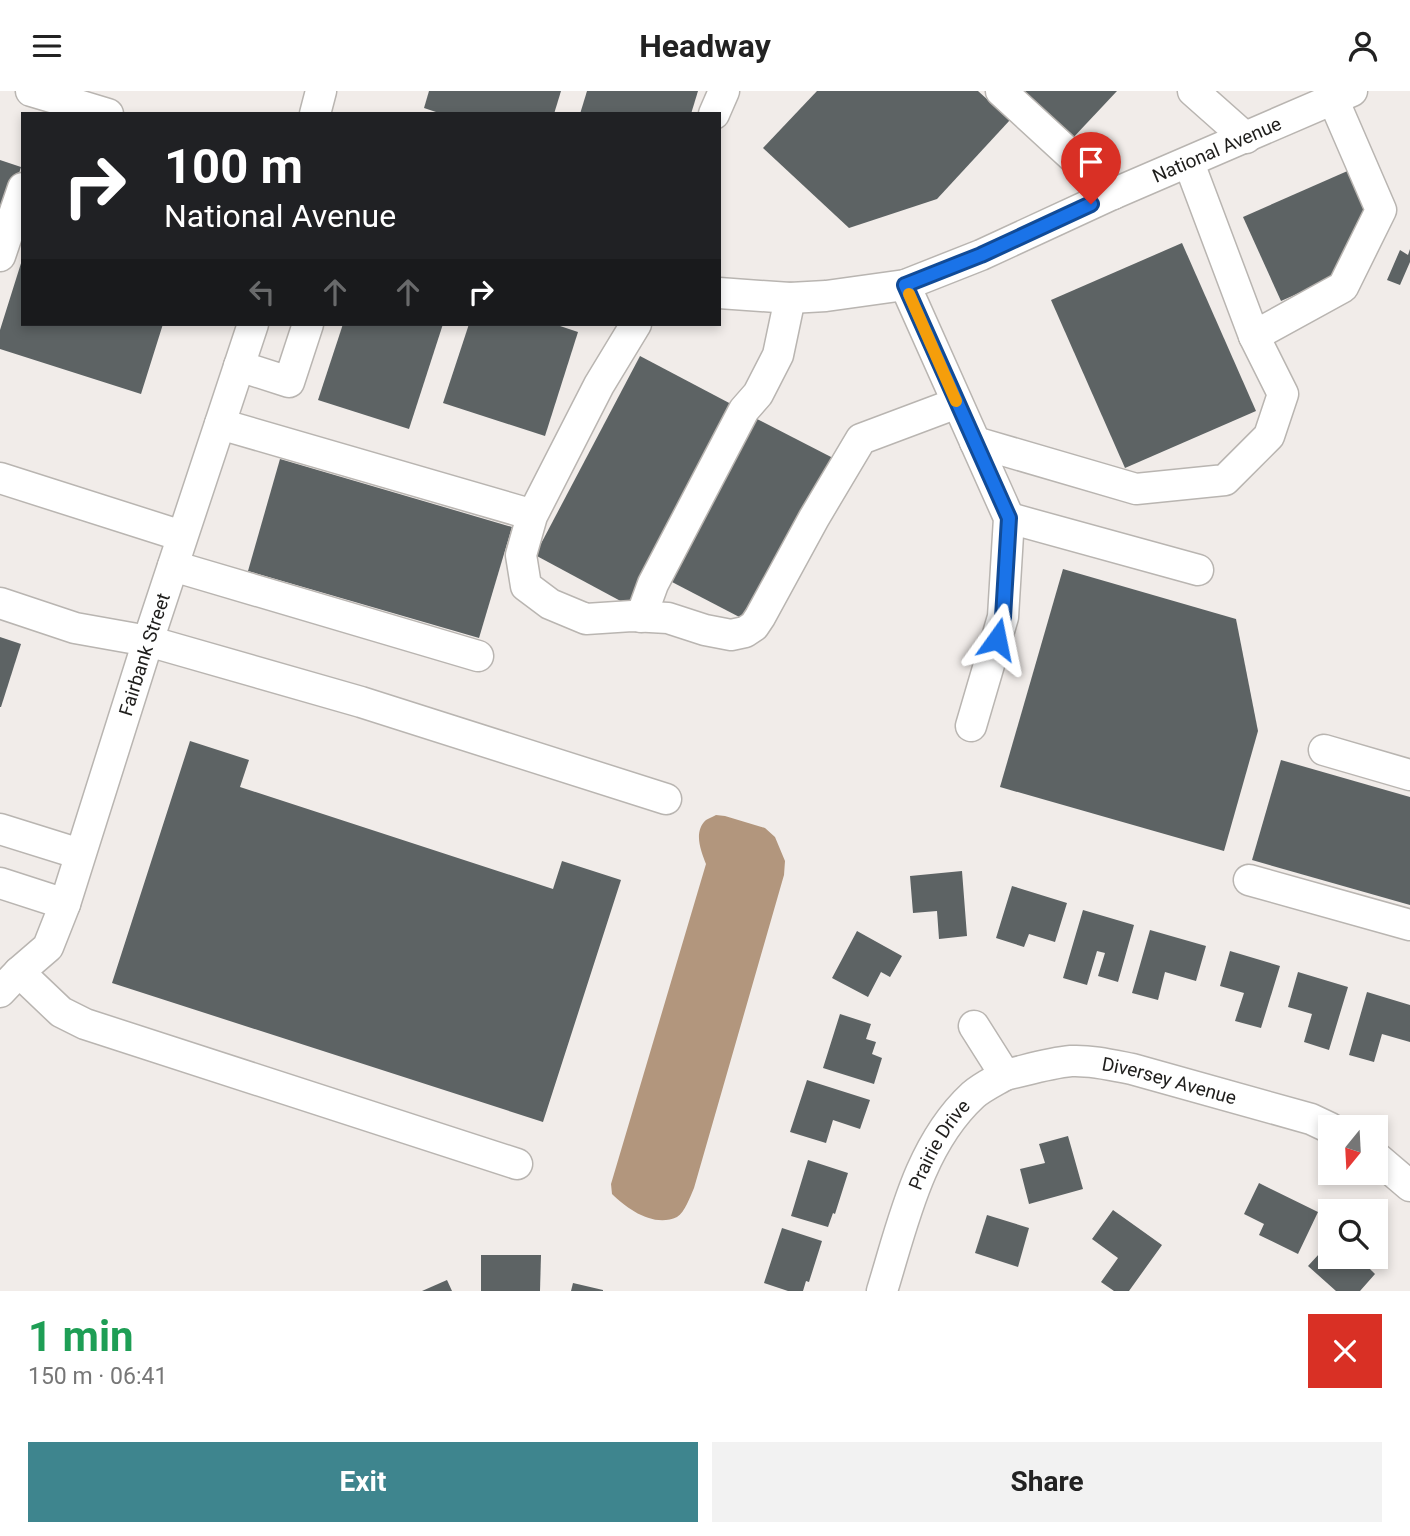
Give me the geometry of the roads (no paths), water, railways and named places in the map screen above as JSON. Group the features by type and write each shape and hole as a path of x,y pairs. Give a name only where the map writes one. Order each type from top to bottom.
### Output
{"street":[{"path":"316,112 321,91"},
{"path":"715,112 724,91"},
{"path":"1001,91 1113,194"},
{"path":"1193,91 1246,138"},
{"path":"1254,336 1343,287 1381,210 1343,95"},
{"name":"National Avenue","path":"721,293 790,298 827,296 905,285 981,255 1113,194 1343,95"},
{"path":"43,101 98,112"},
{"path":"975,442 1136,489 1225,480 1269,436 1283,394 1254,336 1188,163"},
{"path":"0,256 21,194"},
{"path":"905,285 1009,518 1003,617 971,726"},
{"path":"641,617 653,584 677,538 744,410 758,394 778,355 790,298"},
{"name":"Fairbank Street","path":"10,981 48,947 65,904 182,536 252,326"},
{"path":"239,366 289,382 307,326"},
{"path":"635,326 599,385 532,516 521,555 526,586 550,604 586,619 668,618 732,635 745,632 754,626 760,617 861,439 957,403"},
{"path":"220,424 523,512"},
{"path":"0,478 182,536"},
{"path":"1009,518 1198,570"},
{"path":"173,566 478,656"},
{"path":"0,603 75,628 148,641 361,702 666,799"},
{"path":"1324,750 1410,775"},
{"path":"0,829 80,855"},
{"path":"1250,880 1410,925"},
{"path":"0,883 65,904"},
{"path":"10,981 85,1024 517,1164"},
{"path":"974,1026 1005,1075"},
{"name":"Diversey Avenue","path":"1005,1075 1063,1062 1102,1063 1132,1069 1318,1122"},
{"name":"Prairie Drive","path":"882,1291 912,1193 949,1121 975,1093 1005,1075"},
{"path":"1388,1167 1410,1186"}]}
